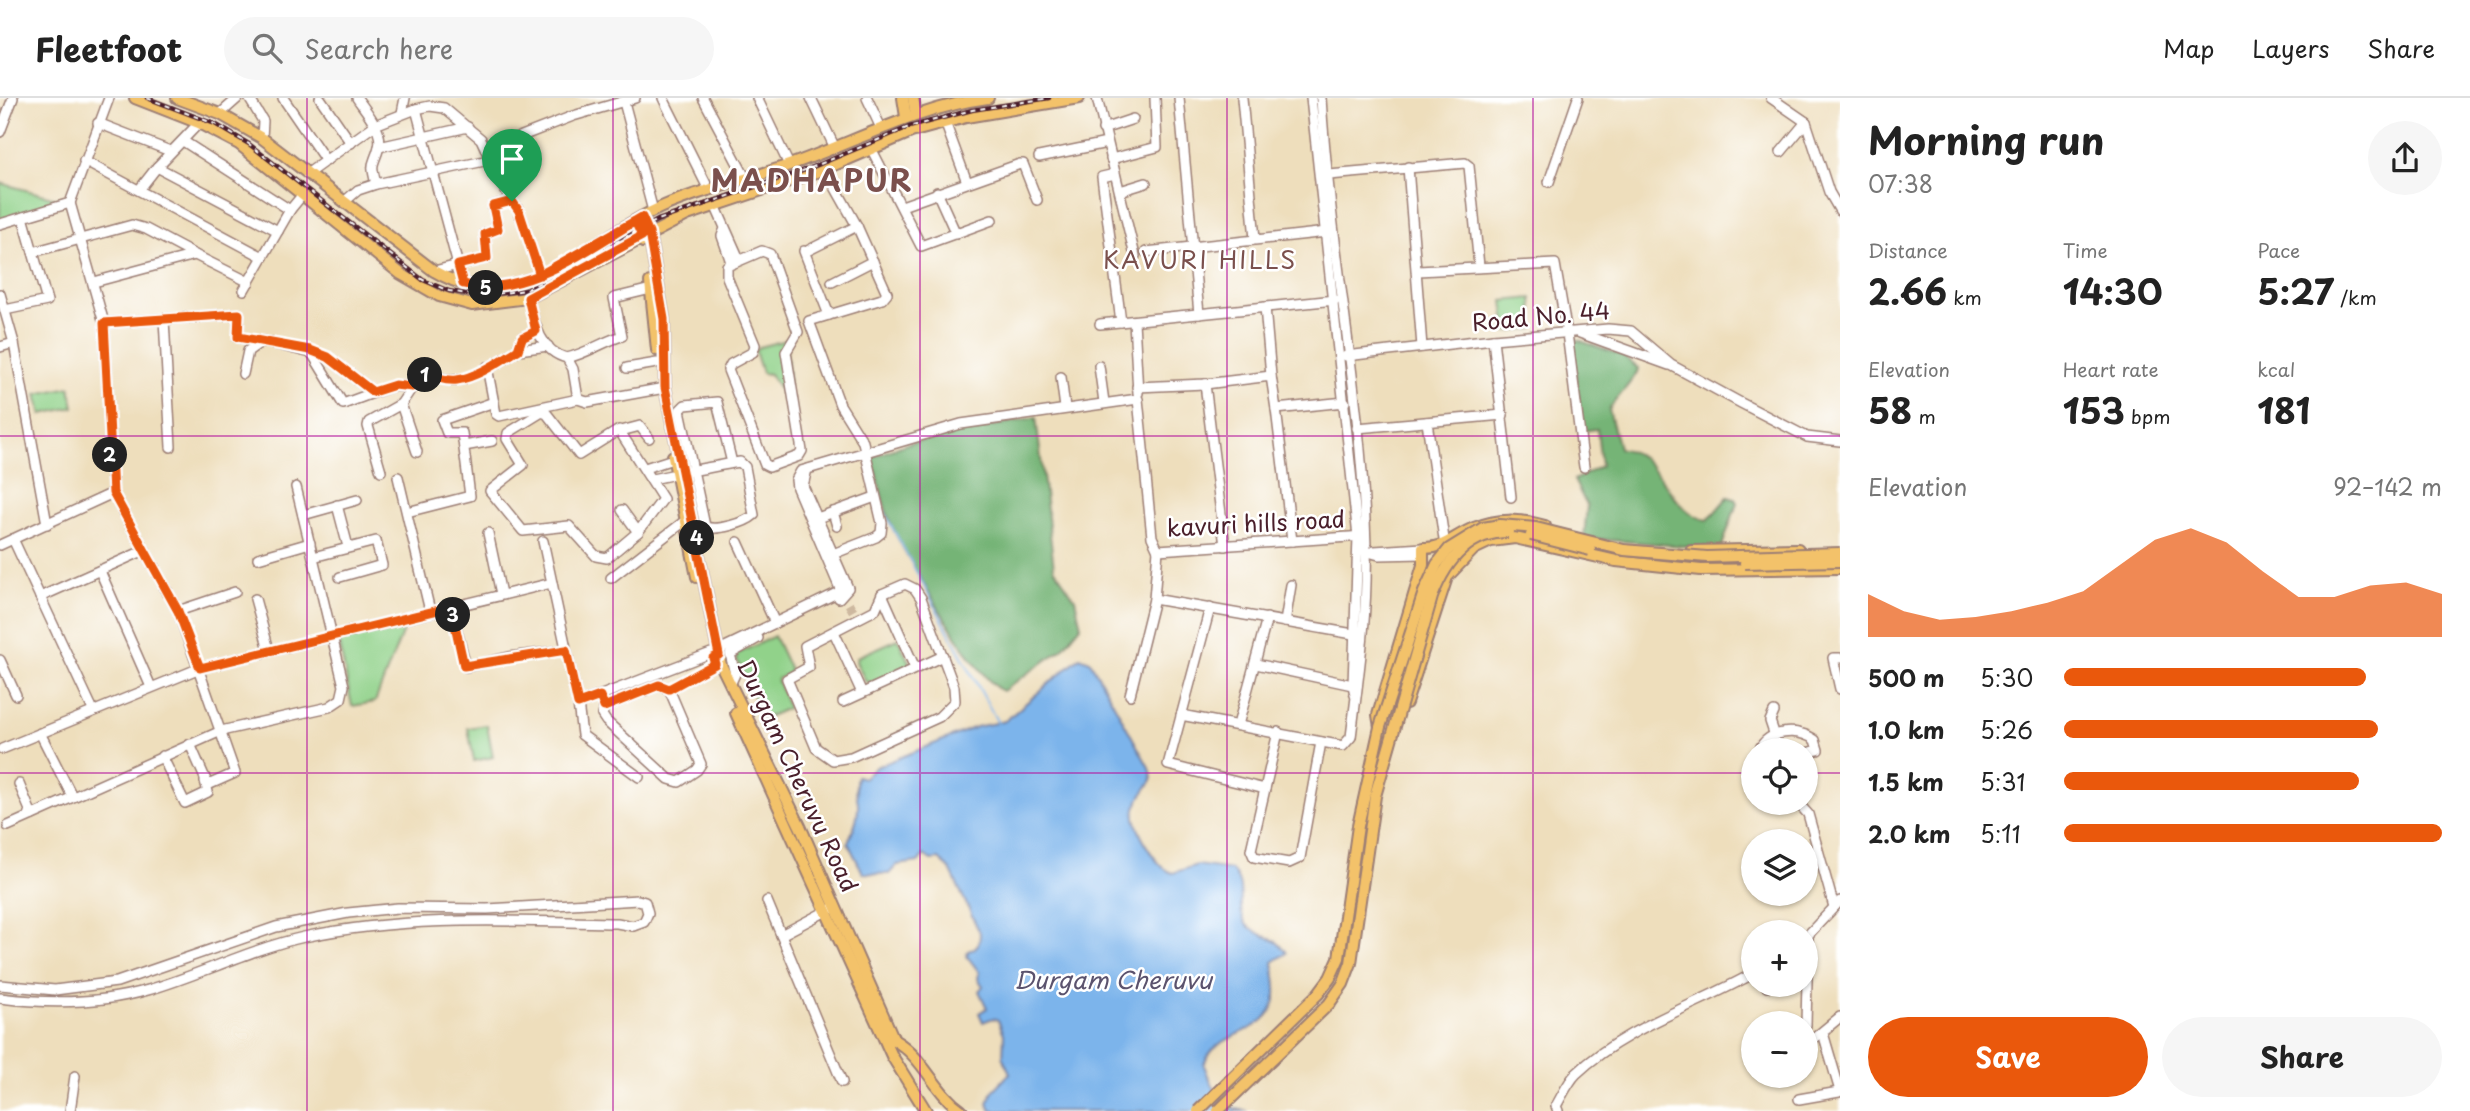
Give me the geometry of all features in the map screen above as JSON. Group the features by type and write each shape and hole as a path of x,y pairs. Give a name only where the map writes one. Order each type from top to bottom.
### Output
{"main road":[{"path":"135,98 199,123 239,144 304,193 401,274 439,296 472,305 528,298 646,235 715,205 825,169 872,148 946,122 1079,98"},
{"path":"177,98 220,114 262,138 434,271 463,284 483,288 499,287 540,275 653,211 789,165 911,116 988,98"},
{"path":"903,98 911,116"},
{"path":"911,116 913,98"},
{"path":"638,219 646,235"},
{"name":"Durgam Cheruvu Road","path":"646,235 657,363 673,459 685,472"},
{"name":"Durgam Cheruvu Road","path":"646,235 664,319 662,388 676,414 685,472 687,515 715,656 894,1040 916,1056 942,1094 962,1111"},
{"path":"1423,551 1445,545 1474,528 1502,520 1525,520 1633,547 1707,552 1840,552"},
{"path":"1198,1111 1318,994 1330,978 1340,950 1358,826 1380,727 1429,578 1449,549 1483,528 1521,525 1624,550 1707,557 1840,552"},
{"path":"1218,1111 1329,1004 1343,984 1351,963 1375,796 1441,572 1454,556 1487,536 1521,532 1564,545 1617,555 1708,565 1837,566"},
{"path":"1395,724 1411,691 1447,577 1467,555 1491,541 1515,538 1592,557 1660,567 1702,570 1837,566"},
{"path":"1423,551 1467,555"},
{"path":"1380,727 1378,715 1420,579 1423,551"},
{"path":"1837,566 1840,552"},
{"name":"Durgam Cheruvu Road","path":"715,656 795,816 892,1056 926,1111"}],"street":[{"path":"0,132 13,98"},
{"path":"109,98 70,203 104,323 113,493 178,611 235,770 231,776 208,785 188,745"},
{"path":"220,114 238,98"},
{"path":"248,98 263,121 262,138"},
{"path":"284,98 326,161"},
{"path":"320,98 351,143"},
{"path":"357,98 375,125 379,147 371,163 376,184"},
{"path":"402,113 405,98"},
{"path":"486,150 607,102 624,102 635,98"},
{"path":"704,98 746,179"},
{"path":"757,98 789,165"},
{"path":"811,98 835,148"},
{"path":"867,98 881,128"},
{"path":"1097,98 1135,256"},
{"path":"1111,159 1157,147 1155,98"},
{"path":"1179,98 1199,314"},
{"path":"1242,98 1255,239"},
{"name":"kavuri hills road","path":"1311,98 1317,113 1329,175 1345,356 1345,402 1366,550 1356,696 1349,742 1343,746 1321,742"},
{"name":"kavuri hills road","path":"1321,98 1317,113 1327,232 1335,300 1357,428 1362,536"},
{"path":"1549,182 1578,98"},
{"path":"1771,98 1806,122 1829,192 1840,211"},
{"path":"665,99 677,132 709,190"},
{"path":"624,102 653,211"},
{"path":"307,174 375,125 416,109 430,106 443,108 481,139 489,160 519,211 540,275"},
{"path":"416,109 463,284"},
{"path":"1103,128 1133,119"},
{"path":"946,122 967,182"},
{"path":"1781,152 1806,122"},
{"path":"98,123 170,151"},
{"path":"139,190 170,151 199,123"},
{"path":"379,147 468,127"},
{"path":"183,141 290,210"},
{"path":"1039,158 1107,143"},
{"path":"872,148 921,246 992,220"},
{"path":"344,202 358,190 376,184 489,160"},
{"path":"84,161 263,257"},
{"path":"1329,175 1462,162 1469,166 1479,266"},
{"path":"902,206 1023,164 1037,201"},
{"path":"157,167 278,231"},
{"path":"1408,167 1422,347"},
{"path":"825,169 857,226 886,290 885,296 814,319 810,324 839,405 858,430 883,523 881,533 833,554"},
{"path":"1115,174 1102,177 1121,323"},
{"path":"1120,191 1146,183"},
{"path":"937,192 956,233"},
{"path":"33,252 132,225 146,229 195,255 246,286 290,210 304,193"},
{"path":"434,271 487,258 485,234 498,229 493,206 512,201"},
{"path":"0,225 70,203"},
{"path":"715,205 724,231 729,233 735,261"},
{"path":"5,310 47,301 23,217"},
{"path":"829,314 807,251 857,226"},
{"path":"1146,252 1327,232"},
{"path":"762,251 770,254 798,332 786,352 802,451 799,456 773,467 765,466 728,370 731,363 753,352 755,345 727,277 726,272 735,261 762,251"},
{"path":"94,282 195,255"},
{"path":"832,282 873,261"},
{"path":"1418,271 1555,264 1573,333 1584,467"},
{"path":"528,298 536,331 555,355 567,358 591,352 604,341 622,336 614,298 652,289"},
{"path":"0,294 14,343 47,524"},
{"path":"1100,324 1335,300"},
{"path":"1265,307 1292,541"},
{"path":"104,323 229,313 240,317 238,337 310,350 340,365 373,392"},
{"path":"164,319 171,447"},
{"name":"kavuri hills road","path":"1134,321 1137,387 1152,537 1158,550 1362,536"},
{"name":"Road No. 44","path":"1345,356 1493,339 1608,329 1631,331 1671,365 1807,436 1840,441"},
{"path":"518,350 522,338 536,331"},
{"path":"1573,333 1671,365"},
{"path":"1493,339 1511,497"},
{"path":"243,374 248,351 257,342"},
{"path":"0,347 14,343"},
{"path":"381,471 368,423 401,404 419,377 426,375 458,380 518,350 548,346"},
{"path":"310,350 342,404 395,385 412,387"},
{"path":"567,358 573,369 578,399"},
{"path":"627,368 657,363"},
{"path":"1099,366 1104,402"},
{"path":"487,367 496,414 500,416 578,399 587,402 662,388"},
{"path":"1137,387 1205,384 1271,376"},
{"path":"1061,377 1065,408"},
{"path":"1205,384 1225,546"},
{"path":"845,596 796,480 808,468 961,424 1138,399"},
{"path":"676,414 682,406 711,400 717,402 732,463"},
{"path":"407,512 470,496 466,446 461,432 445,432 442,420 494,402"},
{"path":"1276,409 1345,402"},
{"path":"401,404 416,452"},
{"path":"621,431 663,501 638,532 603,559 569,526 532,531 518,528 490,491 523,464 508,439 508,433 538,414 547,414 579,455 617,430 640,426 649,438"},
{"path":"1357,428 1503,415"},
{"path":"1427,422 1445,545"},
{"path":"466,446 492,440"},
{"path":"645,468 673,459"},
{"path":"652,479 685,472 740,462 745,467 754,514 749,519 712,529 705,526 685,472"},
{"path":"398,477 430,611"},
{"path":"8,826 221,731 328,707 341,699 344,686 333,634 296,487"},
{"path":"0,545 113,493"},
{"path":"813,519 875,497"},
{"path":"303,515 357,500"},
{"path":"337,505 347,543"},
{"path":"622,510 638,532"},
{"path":"833,512 837,526"},
{"path":"611,578 687,515"},
{"path":"730,685 735,674 731,652 845,596 848,588 813,519"},
{"path":"488,533 503,593"},
{"path":"13,539 93,710"},
{"path":"543,541 585,739 639,777"},
{"path":"313,557 377,542 382,565 340,576"},
{"path":"738,542 775,624"},
{"path":"258,558 310,543"},
{"path":"40,597 145,550"},
{"path":"1130,695 1154,598 1158,550"},
{"path":"1366,550 1423,551"},
{"path":"499,563 503,593"},
{"path":"100,570 151,687"},
{"path":"2,749 200,668 552,583"},
{"path":"907,583 915,589 943,656 955,701 946,713 851,757 834,760 816,748 786,680 809,667 804,647 877,608 883,594 907,583"},
{"path":"1284,622 1291,585"},
{"path":"178,611 234,592"},
{"path":"883,594 915,668"},
{"path":"669,689 715,656 775,624 845,596"},
{"path":"1154,598 1360,635"},
{"path":"255,599 269,650"},
{"path":"451,607 466,667 509,657 566,650"},
{"path":"1210,608 1167,762 1170,768 1265,789"},
{"path":"1238,725 1267,618"},
{"path":"834,632 862,693"},
{"path":"578,704 715,656"},
{"path":"843,702 943,656"},
{"path":"1840,658 1833,658 1840,689"},
{"path":"1,664 16,695"},
{"path":"1256,664 1356,685"},
{"path":"600,696 604,707 602,715 606,720 669,779 679,782 697,770 701,764 669,689 659,685 604,707"},
{"path":"1774,712 1770,721 1775,736"},
{"path":"1181,715 1278,732 1321,742 1300,858 1293,862 1252,855 1278,732"},
{"path":"1772,738 1793,730 1813,738"},
{"path":"40,733 72,796"},
{"path":"162,756 187,803 209,790 188,745"},
{"path":"19,784 32,815"},
{"path":"1808,815 1837,904 1818,924"},
{"path":"0,985 55,990 117,982 142,976 276,928 313,919 398,908 487,909 638,900 645,902 648,914 644,922 633,926 617,923 486,921 385,924 301,938 147,990 86,1002 36,1003 0,998"},
{"path":"767,901 842,1082"},
{"path":"486,921 487,909"},
{"path":"781,935 831,909"},
{"path":"142,976 147,990"},
{"path":"1558,1111 1556,1106 1575,1075 1602,1054 1658,1020 1741,979"},
{"path":"1818,1036 1840,1017"},
{"path":"1799,1099 1839,1092 1823,1033"},
{"path":"70,1111 75,1076"}],"green space":[{"path":"0,183 59,199 57,204 0,222"},
{"path":"1532,298 1534,329 1507,332 1503,301"},
{"path":"1572,338 1621,355 1638,368 1609,410 1619,448 1636,453 1649,463 1679,502 1697,517 1708,520 1728,497 1735,499 1737,503 1721,549 1584,538 1587,506 1574,480 1601,466 1597,429 1582,431"},
{"path":"786,340 789,384 781,392 770,374 762,373 755,351 759,347"},
{"path":"70,387 74,407 42,414 37,394"},
{"path":"1036,417 1054,568 1075,599 1081,626 1062,649 1003,691 992,683 961,643 910,560 888,516 872,457 909,443"},
{"path":"406,623 375,702 352,706 339,643 341,638"},
{"path":"774,636 791,672 777,679 788,708 763,719 735,655"},
{"path":"898,639 910,664 872,683 866,682 856,662 857,657"},
{"path":"487,725 493,757 474,761 468,728"}],"water":[{"name":"Durgam Cheruvu","path":"1080,657 1090,661 1151,771 1152,780 1138,802 1135,816 1141,835 1153,856 1173,873 1197,865 1231,870 1239,883 1241,911 1246,924 1277,943 1287,953 1273,962 1276,995 1272,1009 1254,1026 1219,1044 1204,1065 1210,1081 1225,1102 1232,1107 1248,1111 990,1109 988,1103 993,1091 1010,1073 1003,1058 1004,1034 998,1020 993,1018 983,1022 979,1013 987,1008 979,991 983,986 978,979 979,972 967,956 968,951 978,945 980,933 950,869 939,859 931,860 924,855 918,862 897,865 889,874 863,873 848,843 857,814 857,776 864,778 876,767 976,727 1005,721"}],"waterway":[{"path":"884,512 998,723"}],"tunnel":[{"path":"849,604 853,611"}],"railway":[{"path":"147,98 215,124 249,144 423,280 449,291 480,296 526,290 658,220 808,169 909,127 972,110 1049,98"}],"district":[{"name":"MADHAPUR","path":"812,182"},
{"name":"KAVURI HILLS","path":"1200,261"}],"route":[{"path":"512,201 493,206 498,229 485,234 487,258 458,265 463,284 483,288 508,286 527,280 540,275 642,217 649,233 664,319 665,387 719,655 713,658 715,664 669,689 659,685 604,707 600,696 578,704 566,650 464,666 451,607 200,668 178,611 114,498 104,323 239,314 236,332 243,340 310,350 328,357 373,392 395,385 412,387 419,377 426,375 458,380 475,374 518,350 524,335 536,331 528,298 642,236 635,221 540,275 519,211 512,201"}]}
